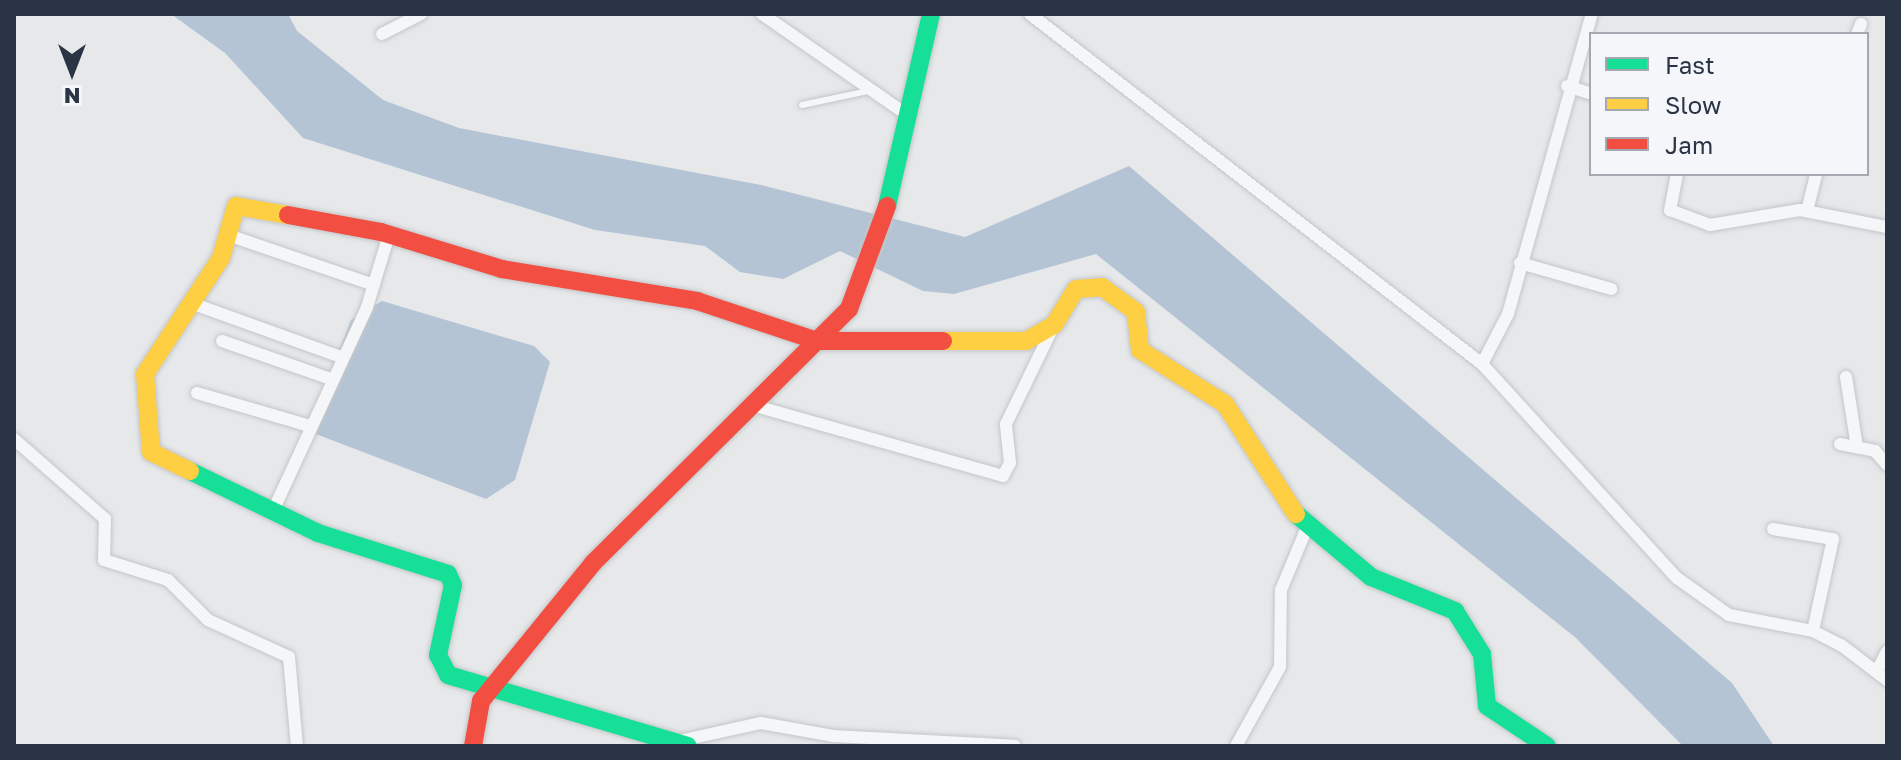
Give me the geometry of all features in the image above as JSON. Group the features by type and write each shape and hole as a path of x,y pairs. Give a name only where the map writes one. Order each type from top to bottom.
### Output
{"street":[{"path":"382,34 421,14"},
{"path":"762,14 909,116"},
{"path":"473,746 488,691 593,563 817,341 859,291 909,116 931,14"},
{"path":"1030,14 1482,364 1677,578 1729,615 1813,631 1882,675 1887,651"},
{"path":"1482,364 1508,314 1567,86 1592,14"},
{"path":"1567,86 1589,93"},
{"path":"1677,176 1670,210 1710,225 1807,211 1887,227"},
{"path":"1807,211 1816,176"},
{"path":"1015,746 833,736 761,723 682,744 488,691 448,675 439,662 453,585 448,574 272,513 148,446 145,374 191,303 228,235 236,206 246,202 389,235 502,269 697,301 817,341 1026,341 1054,325"},
{"path":"228,235 374,285"},
{"path":"272,513 374,285 389,235"},
{"path":"1520,263 1611,289"},
{"path":"752,405 1003,476 1010,463 1006,424 1054,325 1083,284 1130,305 1140,350 1225,404 1308,525 1389,588 1455,611 1482,654 1487,706 1547,746"},
{"path":"191,303 341,357"},
{"path":"222,341 331,379"},
{"path":"1846,377 1857,447"},
{"path":"197,393 310,426"},
{"path":"14,439 105,519 104,560 168,580 208,620 289,657 297,746"},
{"path":"1840,444 1880,454 1887,465"},
{"path":"1236,746 1280,667 1281,590 1308,525"},
{"path":"1773,529 1833,539 1813,631"}],"lane":[{"path":"802,105 872,90"}],"water":[{"path":"171,14 288,14 297,31 383,100 459,128 761,185 965,237 1129,166 1732,683 1774,746 1683,746 1576,638 1096,254 954,294 923,291 840,251 783,279 740,272 705,246 595,230 303,138 225,53"},
{"path":"382,301 534,346 550,362 515,480 486,499 308,431 351,320"}],"traffic: fast":[{"path":"887,206 931,14"},
{"path":"190,471 318,533 448,574 453,585 438,655 448,675 688,746"},
{"path":"1296,514 1371,577 1455,611 1482,654 1487,706 1547,746"}],"traffic: slow":[{"path":"190,471 151,452 145,374 221,258 236,206 288,215"},
{"path":"943,341 1026,341 1054,325 1076,289 1102,287 1136,312 1140,350 1225,404 1296,514"}],"traffic: jam":[{"path":"473,746 481,701 593,563 849,309 887,206"},
{"path":"288,215 381,232 502,269 697,301 817,341 943,341"}]}
